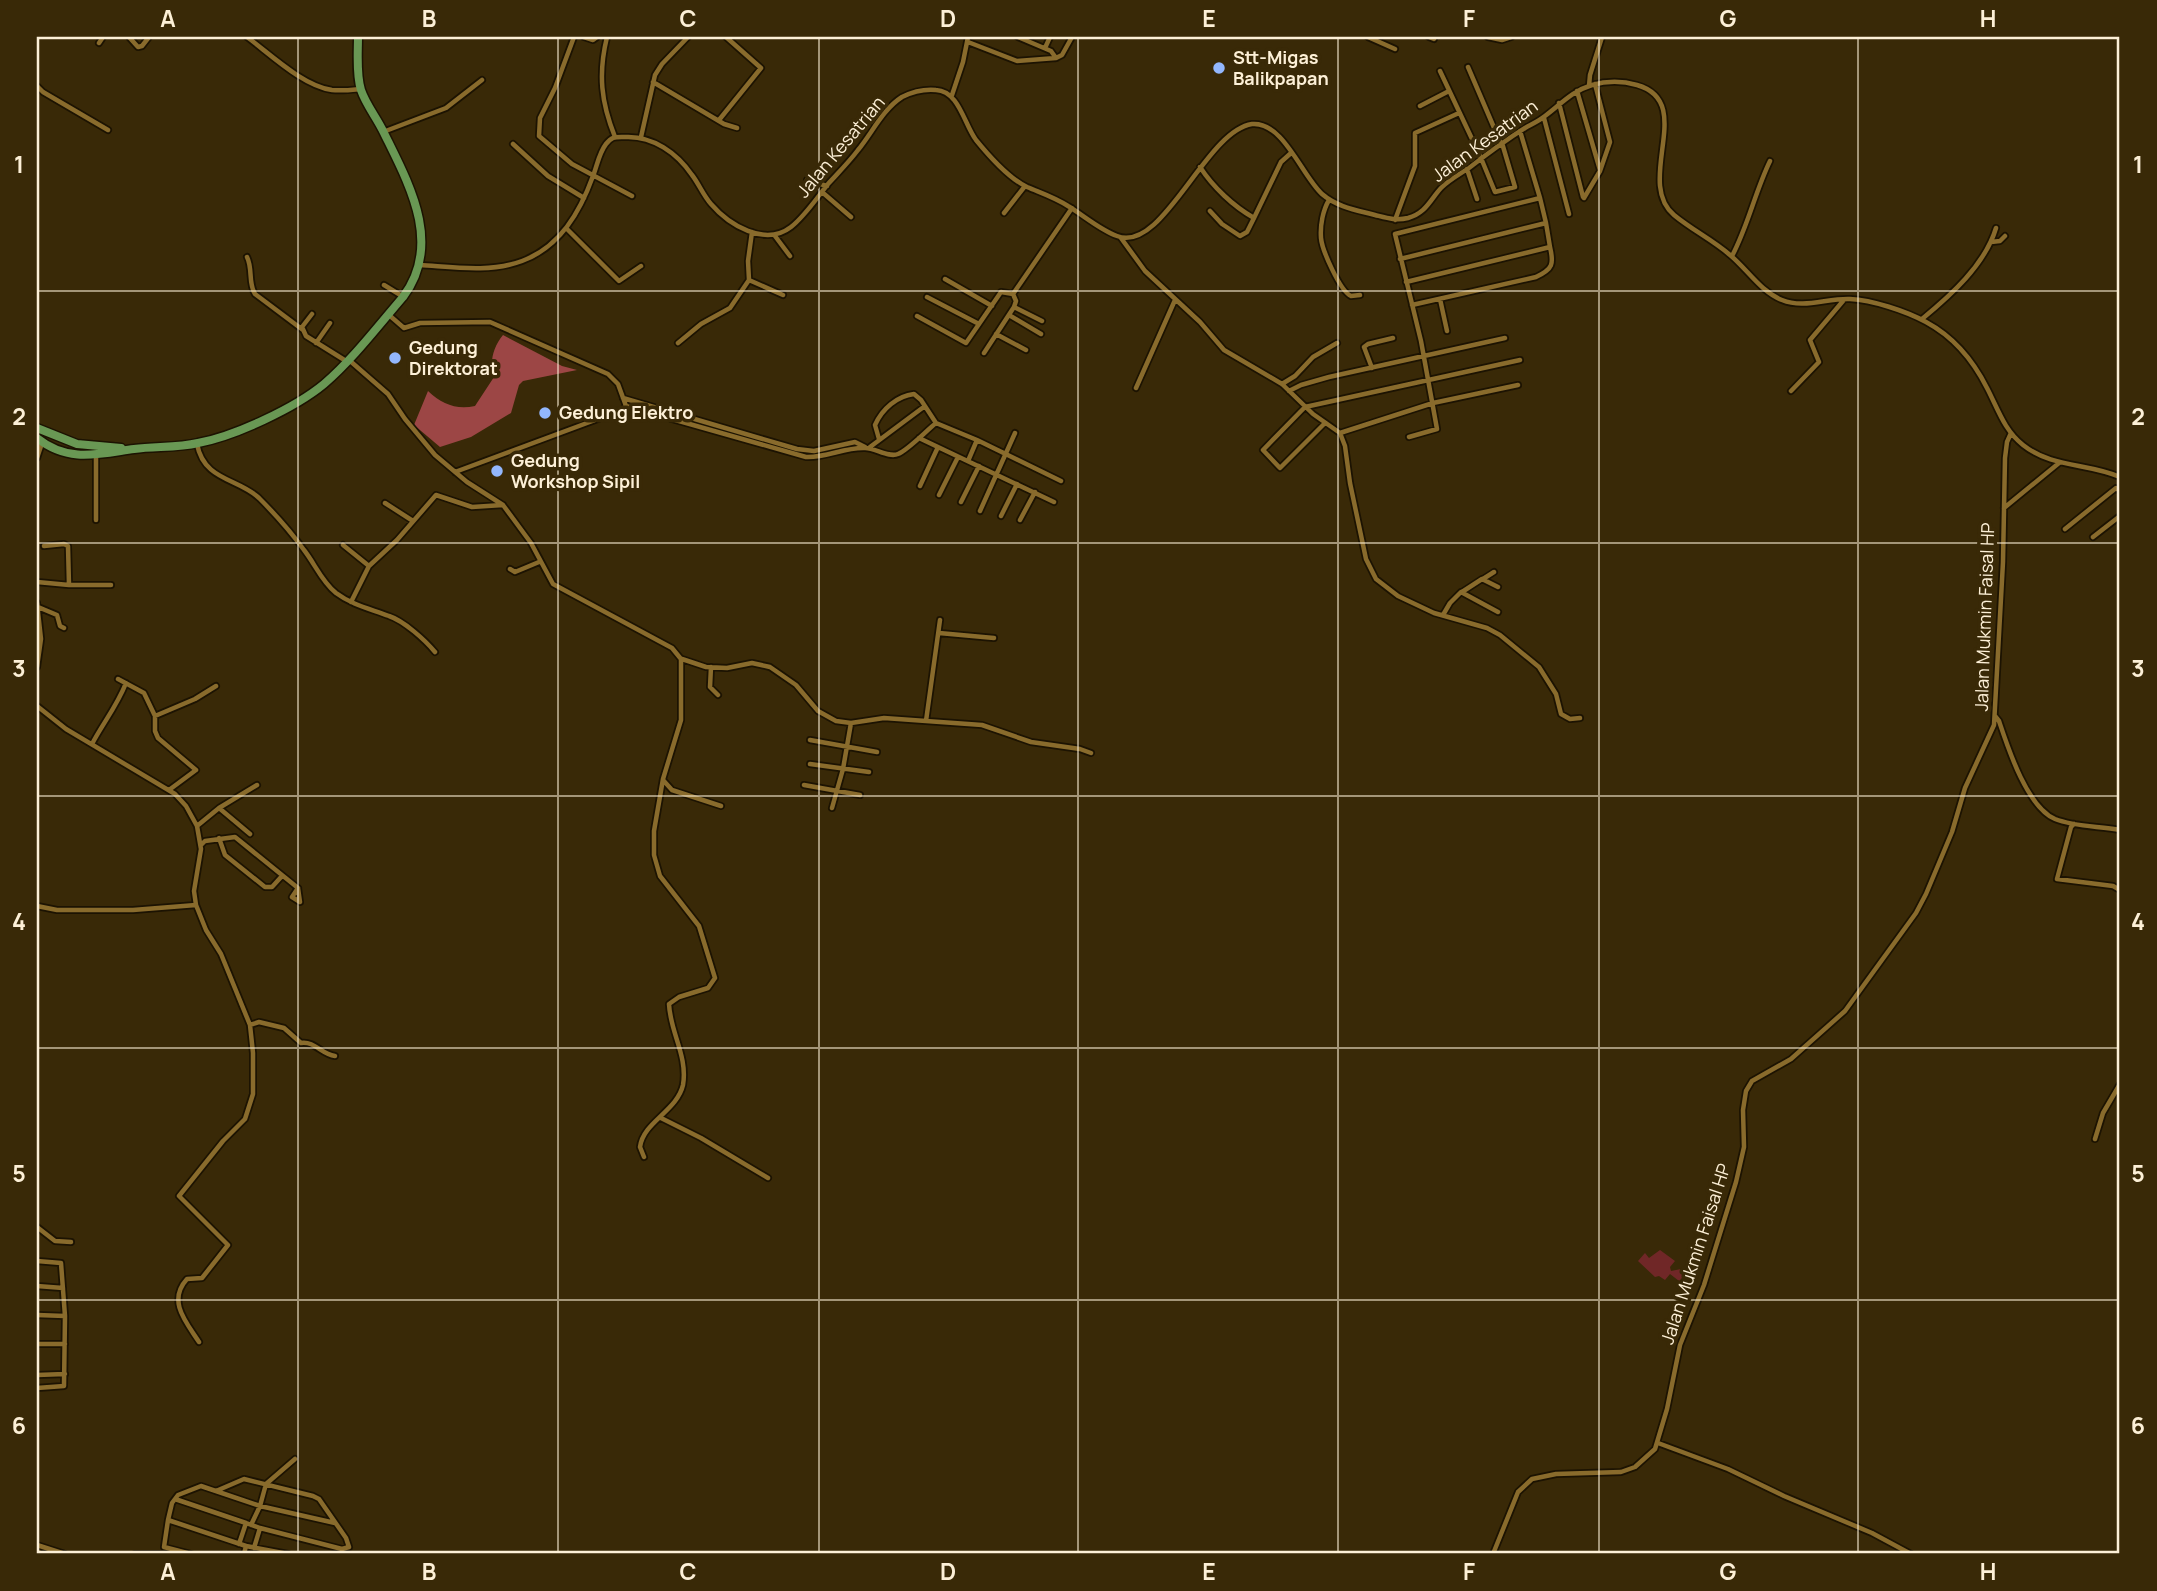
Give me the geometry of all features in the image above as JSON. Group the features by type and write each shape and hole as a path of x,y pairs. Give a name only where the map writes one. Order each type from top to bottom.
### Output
{"highway":[{"path":"40,440 69,454 96,456 197,443 244,428 315,391 348,360 403,297 420,265 423,246 420,215 383,132 360,89 358,37"},
{"path":"37,428 77,444 135,449"}],"street":[{"path":"99,43 103,37"},
{"path":"129,37 138,47 149,37"},
{"path":"247,37 315,85 329,90 360,89"},
{"path":"574,37 555,88 540,118 539,136 569,162 632,196"},
{"path":"584,37 593,40 597,37"},
{"path":"607,37 601,66 601,85 605,108 615,137"},
{"path":"641,137 653,82 662,64 688,37"},
{"path":"719,120 761,68 726,37"},
{"path":"1020,37 1054,53 1056,58"},
{"path":"1045,48 1049,37"},
{"path":"1072,37 1062,55 1056,58 1017,61 968,39 952,95 976,139 1025,186 1052,196 1120,237 1145,271 1200,322 1228,354 1282,384 1305,407 1340,433 1345,446 1366,559 1373,575 1390,591 1443,615 1500,635 1539,667 1556,694 1561,714 1570,719 1580,718"},
{"path":"1368,37 1395,48"},
{"path":"1488,37 1502,40 1511,37"},
{"path":"1589,86 1602,37"},
{"path":"1440,71 1494,192 1515,187 1502,143 1468,68"},
{"path":"383,132 446,108 482,80"},
{"path":"653,82 737,128"},
{"name":"Jalan Kesatrian","path":"1395,220 1411,218 1420,213 1441,189 1502,143 1544,118 1559,103 1577,91 1610,82 1635,84 1649,90 1659,99 1665,117 1658,178 1661,198 1673,215 1732,256 1768,292 1784,302 1805,304 1855,300 1922,319 1948,335 1977,370 2011,433"},
{"path":"1559,103 1584,198 1600,171 1610,142 1595,84"},
{"path":"37,86 108,130"},
{"name":"Jalan Kesatrian","path":"775,236 790,228 849,161 888,110 902,97 932,90 952,95"},
{"path":"1420,107 1449,91"},
{"path":"1577,91 1600,171"},
{"path":"1120,237 1139,235 1156,221 1231,134 1252,124 1271,129 1283,140 1308,179 1329,200 1395,220 1415,166 1415,133 1459,113"},
{"path":"1544,118 1569,214"},
{"path":"1412,305 1545,273 1553,263 1540,198 1521,131"},
{"path":"420,265 478,268 508,265 535,255 567,229 584,198 607,142 615,137 641,137 658,144 678,158 715,208 752,232 775,236 790,256"},
{"path":"513,144 548,176 584,198"},
{"path":"1210,211 1222,224 1240,236 1247,232 1281,162 1292,153"},
{"path":"1732,256 1770,161"},
{"path":"1200,167 1227,198 1254,218"},
{"path":"1467,169 1477,199"},
{"path":"807,180 827,186"},
{"path":"1004,213 1025,186"},
{"path":"822,192 851,217"},
{"path":"1409,437 1437,429 1424,357 1395,234 1540,198"},
{"path":"1329,200 1322,216 1321,242 1343,290 1351,296 1360,295"},
{"path":"1013,294 1072,208"},
{"path":"1400,259 1546,223"},
{"path":"1922,319 1956,290 1992,242 1996,228"},
{"path":"567,229 619,281 640,266"},
{"path":"678,343 701,324 730,307 749,280 748,261 752,232"},
{"path":"1992,242 2000,241 2005,236"},
{"path":"1406,282 1550,247"},
{"path":"247,257 251,264 253,290 303,330 306,337 348,360 383,387 425,445 455,472 503,505 531,542 549,579 559,589 672,648 681,659 697,665 727,668 752,663 770,667 796,685 825,717 851,723 884,718 982,725 1031,742 1091,753"},
{"path":"945,279 992,306"},
{"path":"749,280 783,295"},
{"path":"384,285 403,297"},
{"path":"918,316 966,343 1001,292 1013,294"},
{"path":"984,353 1014,307 1016,300 1013,294"},
{"path":"927,297 979,324"},
{"path":"1440,299 1447,331"},
{"path":"1136,388 1175,300"},
{"path":"1791,391 1819,362 1810,340 1843,300"},
{"path":"1014,307 1042,321"},
{"path":"303,330 312,314"},
{"path":"388,315 404,328 420,323 440,322 482,321 499,325 612,377 618,384 626,406"},
{"path":"1009,315 1041,334"},
{"path":"316,343 330,323"},
{"path":"996,334 1026,351"},
{"path":"1372,368 1364,347 1394,338"},
{"path":"1289,391 1315,380 1505,338"},
{"path":"1282,384 1295,376 1313,357 1337,343"},
{"path":"1325,423 1280,468 1263,450 1305,407 1520,360"},
{"path":"1340,433 1433,403 1518,385"},
{"path":"879,439 875,428 877,420 895,401 914,394 936,423 1060,481"},
{"path":"623,398 806,451 855,442 889,454 898,454 936,423"},
{"path":"455,472 622,410 626,406"},
{"path":"626,406 813,457 868,448 925,406"},
{"path":"980,511 1015,433"},
{"path":"2011,433 2032,452 2059,463 2092,467 2120,477"},
{"name":"Jalan Mukmin Faisal HP","path":"1658,1443 1678,1351 1704,1285 1736,1182 1744,1147 1743,1110 1746,1091 1757,1077 1805,1049 1845,1011 1916,912 1952,832 1969,777 1991,734 2003,562 2006,447 2011,433"},
{"path":"918,437 1054,502"},
{"path":"37,458 40,440"},
{"path":"968,461 977,440"},
{"path":"197,443 203,461 224,480 245,488 258,497 302,546 326,584 351,603 396,619 435,652"},
{"path":"920,486 938,447"},
{"path":"96,456 96,520"},
{"path":"939,495 958,457"},
{"path":"2003,509 2059,463"},
{"path":"961,502 979,466"},
{"path":"1001,516 1017,484"},
{"path":"2065,529 2116,488 2120,491"},
{"path":"1020,520 1035,492"},
{"path":"351,603 369,566 436,495 472,508 503,505"},
{"path":"385,503 413,521"},
{"path":"2093,537 2120,516"},
{"path":"343,545 369,566"},
{"path":"44,546 68,546 69,585"},
{"path":"510,569 515,572 539,562"},
{"path":"1443,615 1461,592 1494,572"},
{"path":"1482,579 1498,587"},
{"path":"37,582 111,585"},
{"path":"1461,592 1497,612"},
{"path":"37,605 57,615 60,626 64,628"},
{"path":"37,605 41,639 37,667"},
{"path":"926,721 940,620"},
{"path":"939,632 994,638"},
{"path":"644,1157 640,1143 680,1093 684,1069 672,1027 669,1004 679,997 708,988 715,978 699,926 665,884 656,866 654,831 663,779 681,720 681,659"},
{"path":"711,667 710,687 718,695"},
{"path":"118,679 144,693 155,716 158,738 196,770 169,790"},
{"path":"92,744 100,727 116,707 126,683"},
{"path":"155,716 195,699 216,685"},
{"path":"37,706 46,715 169,790 186,806 197,826 201,845 194,891 196,905 206,930 221,954 250,1025 253,1094 248,1113 178,1196 228,1245 202,1278 187,1279 180,1290 178,1305 199,1342"},
{"path":"1994,715 1999,721 2022,780 2039,807 2054,819 2120,830"},
{"path":"832,808 844,769 851,723"},
{"path":"810,740 877,752"},
{"path":"810,764 869,772"},
{"path":"663,779 672,790 721,806"},
{"path":"197,826 219,808 257,785"},
{"path":"804,785 860,794"},
{"path":"219,808 250,834"},
{"path":"2075,824 2071,827 2057,879 2113,886 2120,890"},
{"path":"201,845 205,841 235,837 298,888"},
{"path":"219,838 225,855 265,887 272,887 282,876"},
{"path":"37,906 57,910 133,910 196,905"},
{"path":"250,1025 259,1022 284,1028 301,1043 311,1042 325,1054 335,1056"},
{"path":"2095,1139 2103,1113 2120,1084"},
{"path":"661,1118 701,1138 768,1178"},
{"path":"37,1227 55,1241 71,1242"},
{"path":"37,1261 61,1264 65,1316 64,1386 37,1388"},
{"path":"37,1286 63,1288"},
{"path":"37,1315 65,1316"},
{"path":"37,1344 65,1344"},
{"path":"37,1375 65,1374"},
{"path":"1493,1554 1512,1504 1524,1485 1532,1479 1556,1474 1596,1474 1629,1470 1651,1454 1658,1443 1728,1469 1872,1533 1911,1554"},
{"path":"239,1544 260,1506 265,1484 296,1459"},
{"path":"174,1499 260,1528 346,1549 349,1544 318,1499 244,1479 216,1491"},
{"path":"191,1554 164,1547 174,1499 198,1487 260,1506 335,1522"},
{"path":"168,1520 246,1546 288,1554"},
{"path":"254,1548 260,1528"},
{"path":"37,1545 65,1554"},
{"path":"244,1554 246,1546"},
{"path":"37,1552 43,1554"},
{"path":"135,1554 161,1554"}],"shaded area":[{"path":"503,335 562,366 577,370 523,381 519,385 511,413 471,437 440,447 414,425 428,391 450,405 475,406 494,377 493,355"},
{"path":"1660,1250 1675,1261 1670,1267 1671,1271 1686,1268 1696,1274 1692,1284 1683,1284 1670,1274 1665,1280 1659,1276 1655,1277 1638,1261 1645,1253 1649,1258"}],"place":[{"name":"Stt-Migas Balikpapan","path":"1219,68"},
{"name":"Gedung Direktorat","path":"395,358"},
{"name":"Gedung Elektro","path":"545,413"},
{"name":"Gedung Workshop Sipil","path":"497,471"}]}
